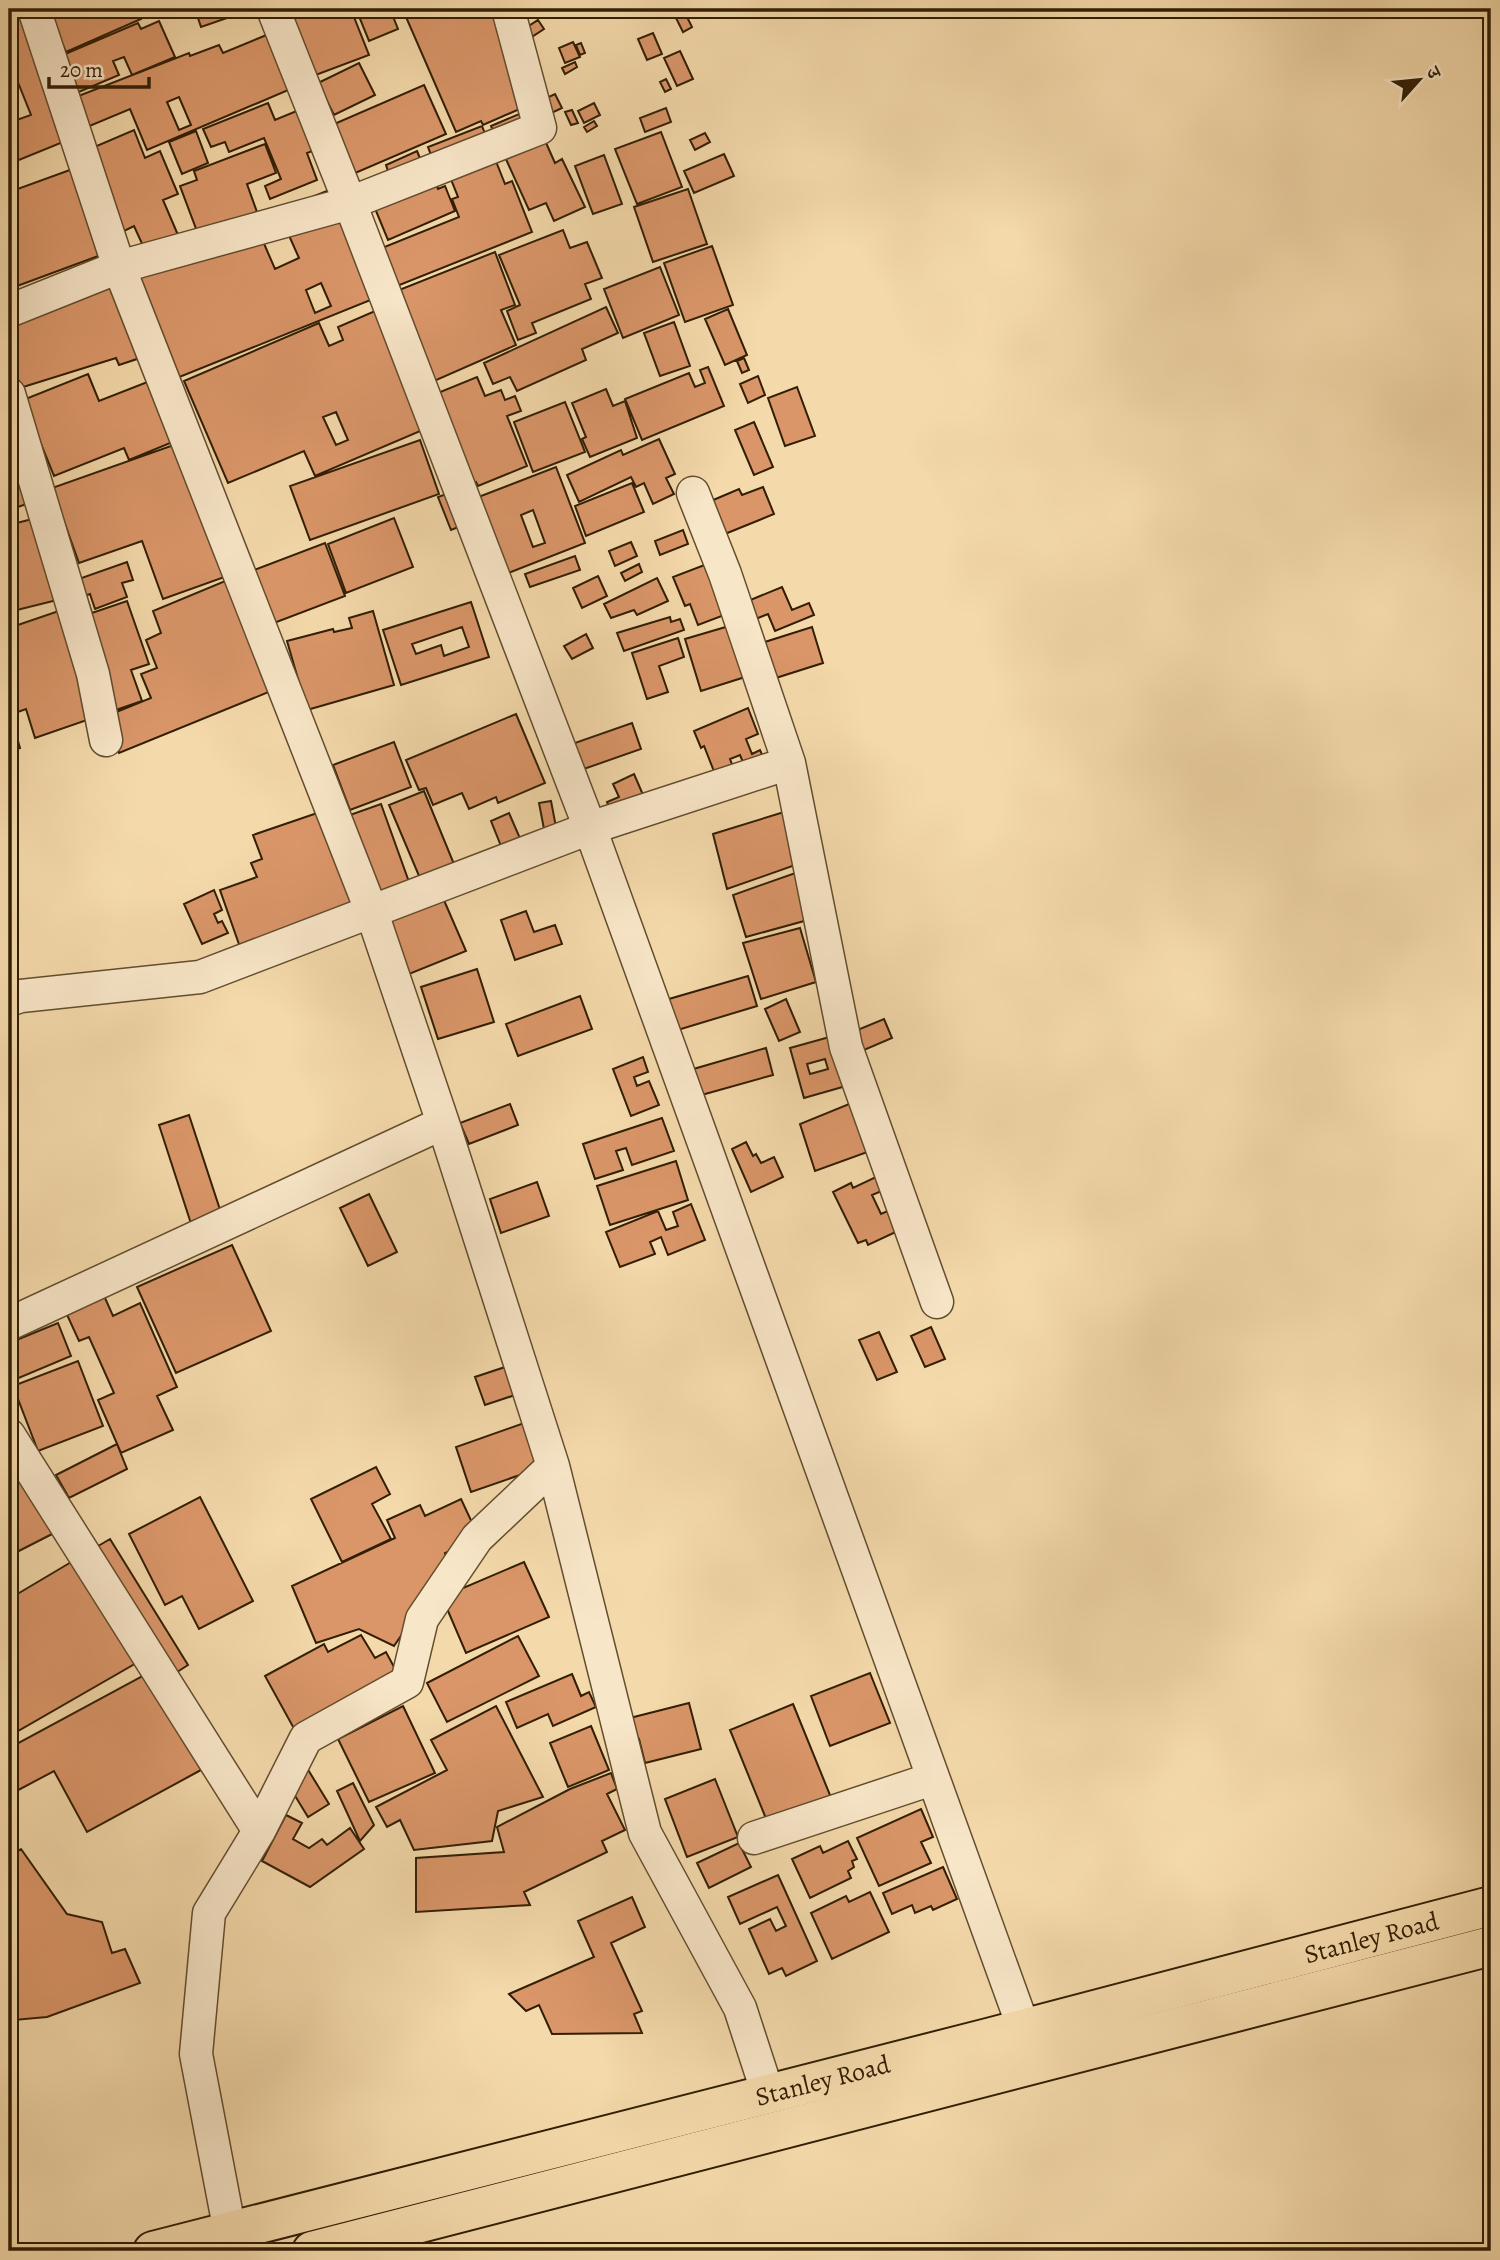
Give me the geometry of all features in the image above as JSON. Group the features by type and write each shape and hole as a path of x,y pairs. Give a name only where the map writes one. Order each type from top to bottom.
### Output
{"main road":[{"name":"Stanley Road","path":"153,2251 1024,2029 1491,1906"},
{"name":"Stanley Road","path":"312,2251 1491,1946"}],"street":[{"path":"34,9 119,267 371,910 443,1123 554,1466 645,1833 740,2008 768,2094"},
{"path":"273,9 351,203 590,828 1024,2029"},
{"path":"9,312 119,267 351,203 540,128 508,9"},
{"path":"9,394 93,674 106,740"},
{"path":"693,493 725,574 789,763 846,1047 937,1302"},
{"path":"9,1000 21,996 200,976 590,828 789,763"},
{"path":"9,1324 443,1123"},
{"path":"9,1435 259,1831"},
{"path":"230,2232 196,2054 209,1913 259,1831 306,1738 407,1682 422,1619 463,1558 477,1538 554,1466"},
{"path":"754,1838 932,1779"}],"building":[{"path":"9,9 24,9 68,140 9,164 9,107 14,121 31,115 15,75 9,77"},
{"path":"139,9 137,10 141,19 66,52 48,11"},
{"path":"195,9 253,9 201,27"},
{"path":"286,9 354,9 354,17 369,55 313,76"},
{"path":"356,9 390,9 398,29 369,41"},
{"path":"425,9 506,9 531,104 483,125 481,121 456,132 406,17"},
{"path":"685,13 692,27 683,32 676,18"},
{"path":"538,20 544,29 527,40 521,31"},
{"path":"159,21 175,57 132,75 124,57 113,61 119,75 67,97 51,60 138,23 141,29"},
{"path":"276,31 300,85 147,150 130,109 80,130 68,100 189,53 190,56 219,45 223,53","holes":["179,97 191,125 179,130 167,102"]},
{"path":"653,33 662,54 647,60 638,39"},
{"path":"573,42 580,57 565,63 559,48"},
{"path":"581,43 585,53 580,55 576,45"},
{"path":"680,51 693,79 677,86 664,58"},
{"path":"575,62 577,67 565,74 562,68"},
{"path":"359,63 375,95 334,115 318,83"},
{"path":"666,79 671,89 665,92 660,82"},
{"path":"424,85 446,134 346,177 325,128"},
{"path":"555,94 562,108 543,117 536,103"},
{"path":"268,103 275,120 311,105 328,145 307,153 317,180 270,199 265,186 281,179 264,138 229,152 225,142 211,147 203,129"},
{"path":"594,103 600,115 584,123 578,111"},
{"path":"666,108 671,122 645,132 640,118"},
{"path":"531,109 555,163 562,159 585,207 554,221 546,203 529,210 491,126"},
{"path":"572,110 578,123 571,125 565,112"},
{"path":"594,121 597,126 587,132 584,127"},
{"path":"482,126 505,184 512,181 532,232 387,290 372,252 459,217 452,199 458,197 448,172 439,176 428,147"},
{"path":"134,130 145,158 160,151 178,194 163,200 178,235 144,248 134,226 120,233 85,151"},
{"path":"196,131 208,163 182,174 169,142"},
{"path":"661,132 682,187 637,204 615,149"},
{"path":"705,133 710,142 695,150 690,140"},
{"path":"265,144 276,173 247,184 257,212 198,234 180,186 197,180 194,171"},
{"path":"417,151 430,183 435,182 438,189 445,186 455,211 388,240 364,182 388,171 386,165"},
{"path":"724,154 734,176 694,193 684,171"},
{"path":"604,155 622,204 593,214 575,166"},
{"path":"78,167 109,252 9,289 9,172 15,190"},
{"path":"339,186 383,295 172,380 124,262 196,244","holes":["283,222 299,258 275,269 259,232"]},
{"path":"688,189 707,244 653,262 634,207"},
{"path":"563,230 570,248 587,242 602,278 585,284 591,299 532,323 536,333 518,340 507,311 520,305 499,255"},
{"path":"712,246 733,305 685,322 664,263"},
{"path":"495,252 515,305 501,310 516,345 425,385 389,294"},
{"path":"660,267 679,315 623,338 604,289"},
{"path":"111,268 140,358 119,365 116,358 20,388 9,353 9,301"},
{"path":"321,283 331,306 315,313 306,290"},
{"path":"606,307 618,333 582,349 586,360 517,391 510,377 493,384 484,363"},
{"path":"728,309 747,355 725,365 705,319"},
{"path":"375,311 425,429 315,476 304,451 228,483 184,381 319,323 329,346 343,340 338,327","holes":["336,412 348,440 336,445 323,417"]},
{"path":"674,322 690,366 660,376 644,333"},
{"path":"744,358 749,370 742,373 737,361"},
{"path":"708,367 724,406 642,440 625,399 689,373 695,387 705,383 700,370"},
{"path":"88,374 99,401 155,379 180,439 129,460 124,448 54,476 23,400"},
{"path":"758,376 765,395 748,403 740,384"},
{"path":"477,377 485,396 501,390 505,400 515,396 521,411 507,416 527,466 478,486 476,482 460,489 423,399"},
{"path":"797,387 815,436 785,446 768,398"},
{"path":"606,389 613,406 625,401 637,438 590,457 582,439 586,437 572,403"},
{"path":"565,402 585,452 533,472 514,422"},
{"path":"754,422 773,467 754,475 735,430"},
{"path":"659,439 675,474 666,478 674,494 653,504 644,483 636,487 631,477 579,502 567,475 621,450 623,455"},
{"path":"420,440 439,494 310,540 290,486"},
{"path":"185,441 233,574 163,599 142,541 79,563 52,488"},
{"path":"39,461 50,496 9,510 9,471"},
{"path":"556,467 585,543 488,581 466,524 451,530 438,497 471,485 476,498","holes":["533,510 545,543 533,547 521,515"]},
{"path":"632,483 644,512 586,536 575,506"},
{"path":"763,487 774,514 715,538 711,501 739,489 742,495"},
{"path":"36,518 57,600 9,612 9,525"},
{"path":"394,518 413,567 346,593 328,544"},
{"path":"683,530 688,544 660,555 655,541"},
{"path":"631,542 637,556 615,566 609,551"},
{"path":"325,543 345,596 274,623 254,570"},
{"path":"575,556 580,570 530,587 525,574"},
{"path":"127,562 133,580 122,583 127,597 95,609 90,594 76,599 70,582"},
{"path":"639,564 642,572 625,581 621,573"},
{"path":"707,564 727,614 698,625 690,604 685,606 673,577"},
{"path":"598,576 607,596 582,608 573,588"},
{"path":"657,578 668,601 637,615 634,610 611,618 604,604"},
{"path":"230,579 276,689 119,753 104,717 151,698 141,674 157,668 146,640 161,633 153,611"},
{"path":"782,587 792,610 809,603 814,615 775,631 768,614 738,626 731,608"},
{"path":"88,601 92,613 127,601 149,664 131,670 142,701 35,738 26,709 15,713 9,695 9,628"},
{"path":"471,602 489,657 401,685 383,630","holes":["462,627 469,647 444,656 441,645 416,654 412,644"]},
{"path":"373,611 394,685 307,710 287,641 333,629 334,632 352,628 349,618"},
{"path":"670,617 671,622 680,619 684,630 624,651 617,633"},
{"path":"729,626 745,677 701,691 685,639"},
{"path":"812,627 823,663 760,683 749,647"},
{"path":"586,634 593,648 572,659 564,646"},
{"path":"678,638 684,657 659,666 668,692 647,699 632,653"},
{"path":"748,708 758,734 746,739 752,754 760,750 764,759 745,767 740,755 730,759 735,772 717,779 704,746 701,748 694,731"},
{"path":"9,709 20,748 9,751"},
{"path":"516,714 545,783 498,803 496,797 469,809 462,793 433,805 426,788 419,790 406,760"},
{"path":"632,723 641,749 578,771 569,745"},
{"path":"394,742 411,787 350,810 333,765"},
{"path":"634,774 650,811 618,826 607,802 619,797 613,784"},
{"path":"424,791 456,869 422,883 389,805"},
{"path":"551,801 556,827 544,829 539,803"},
{"path":"381,804 409,882 375,894 347,816"},
{"path":"323,811 357,910 241,950 220,890 257,877 251,863 262,859 253,835"},
{"path":"784,812 801,863 727,889 713,834"},
{"path":"509,813 522,843 503,851 491,821"},
{"path":"801,871 815,918 746,937 733,895"},
{"path":"214,890 222,910 214,914 218,923 222,921 228,933 202,944 184,904"},
{"path":"443,898 466,951 409,974 388,922"},
{"path":"526,911 534,932 555,925 562,944 515,960 501,920"},
{"path":"800,928 816,982 761,999 743,943"},
{"path":"477,969 494,1022 438,1039 421,987"},
{"path":"748,976 757,1006 671,1032 662,1001"},
{"path":"580,996 592,1029 518,1056 506,1024"},
{"path":"786,999 800,1032 779,1041 765,1009"},
{"path":"884,1019 892,1038 864,1050 855,1031"},
{"path":"833,1036 846,1086 804,1098 790,1048","holes":["825,1059 828,1069 810,1074 807,1064"]},
{"path":"766,1048 773,1075 698,1096 690,1070"},
{"path":"643,1057 648,1072 634,1077 637,1086 649,1081 659,1105 631,1116 613,1069"},
{"path":"854,1102 873,1150 815,1171 800,1124"},
{"path":"510,1104 518,1125 469,1144 460,1123"},
{"path":"189,1115 226,1228 196,1239 159,1125"},
{"path":"662,1118 674,1151 632,1165 626,1148 616,1151 623,1170 595,1179 583,1144"},
{"path":"746,1142 753,1156 756,1154 761,1163 774,1157 783,1177 751,1192 732,1149"},
{"path":"676,1161 688,1200 610,1225 597,1186"},
{"path":"878,1176 884,1190 872,1195 881,1214 890,1210 900,1230 868,1245 866,1240 858,1243 833,1192 851,1183 853,1188"},
{"path":"537,1182 549,1216 501,1233 490,1199"},
{"path":"369,1194 397,1252 368,1266 340,1208"},
{"path":"691,1204 705,1240 668,1255 661,1237 650,1242 655,1254 620,1267 606,1232 658,1211 666,1230 678,1226 673,1212"},
{"path":"232,1245 271,1331 176,1373 137,1287"},
{"path":"101,1289 113,1316 140,1303 177,1387 157,1396 173,1430 121,1453 98,1400 114,1393 89,1337 79,1341 63,1306"},
{"path":"58,1323 71,1356 14,1380 9,1365 9,1343"},
{"path":"931,1327 945,1359 925,1367 911,1336"},
{"path":"879,1332 897,1372 877,1380 859,1340"},
{"path":"78,1361 103,1426 38,1451 13,1386"},
{"path":"514,1364 524,1392 485,1405 475,1377"},
{"path":"527,1422 543,1467 471,1492 456,1447"},
{"path":"117,1444 127,1469 69,1498 56,1475"},
{"path":"9,1454 58,1531 9,1556"},
{"path":"376,1467 390,1494 372,1504 391,1539 342,1562 311,1499"},
{"path":"200,1497 253,1601 199,1629 182,1596 165,1605 129,1534"},
{"path":"461,1499 475,1529 472,1541 445,1553 448,1567 394,1646 359,1629 316,1643 292,1586 395,1538 387,1520 420,1505 425,1516"},
{"path":"110,1539 188,1665 160,1683 140,1661 18,1731 9,1705 9,1599"},
{"path":"524,1562 549,1617 466,1653 442,1597"},
{"path":"361,1635 375,1658 386,1652 400,1678 297,1734 265,1676 324,1644 328,1652"},
{"path":"518,1636 539,1676 447,1722 427,1683"},
{"path":"148,1673 201,1770 87,1832 54,1771 9,1795 9,1748"},
{"path":"870,1673 890,1723 830,1746 811,1696"},
{"path":"572,1674 581,1696 589,1692 596,1707 553,1726 548,1714 517,1728 506,1702"},
{"path":"689,1703 701,1749 645,1763 639,1739 628,1742 622,1720"},
{"path":"793,1704 832,1800 769,1826 730,1730"},
{"path":"403,1706 435,1773 369,1802 338,1739"},
{"path":"496,1706 543,1797 498,1811 492,1841 414,1850 400,1820 387,1827 376,1807 447,1770 431,1740"},
{"path":"591,1726 609,1770 568,1787 550,1743"},
{"path":"307,1768 329,1804 308,1817 289,1786"},
{"path":"611,1773 617,1789 607,1794 625,1830 602,1841 607,1852 524,1892 530,1905 416,1912 416,1858 504,1852 497,1827 570,1789"},
{"path":"715,1779 738,1837 687,1857 665,1799"},
{"path":"353,1783 374,1825 360,1841 337,1791"},
{"path":"921,1809 933,1837 921,1842 931,1863 879,1886 857,1838"},
{"path":"286,1815 302,1823 293,1839 309,1848 322,1839 327,1845 350,1828 364,1849 310,1887 262,1861"},
{"path":"848,1841 857,1859 852,1861 854,1867 848,1871 851,1878 810,1898 792,1859 820,1846 823,1853"},
{"path":"739,1843 751,1867 709,1888 697,1863"},
{"path":"21,1849 67,1914 102,1922 112,1953 125,1949 140,1983 47,2017 14,2020 9,2007 9,1857"},
{"path":"943,1867 957,1899 933,1910 931,1906 915,1913 912,1905 892,1914 883,1893"},
{"path":"778,1875 817,1961 786,1976 782,1968 769,1974 749,1929 770,1919 776,1931 786,1926 777,1907 740,1924 728,1897"},
{"path":"870,1892 889,1932 832,1959 811,1913 846,1896 849,1902"},
{"path":"632,1897 645,1927 611,1943 642,2011 634,2014 642,2033 552,2034 539,2005 526,2011 509,1994 594,1957 578,1921"}]}
